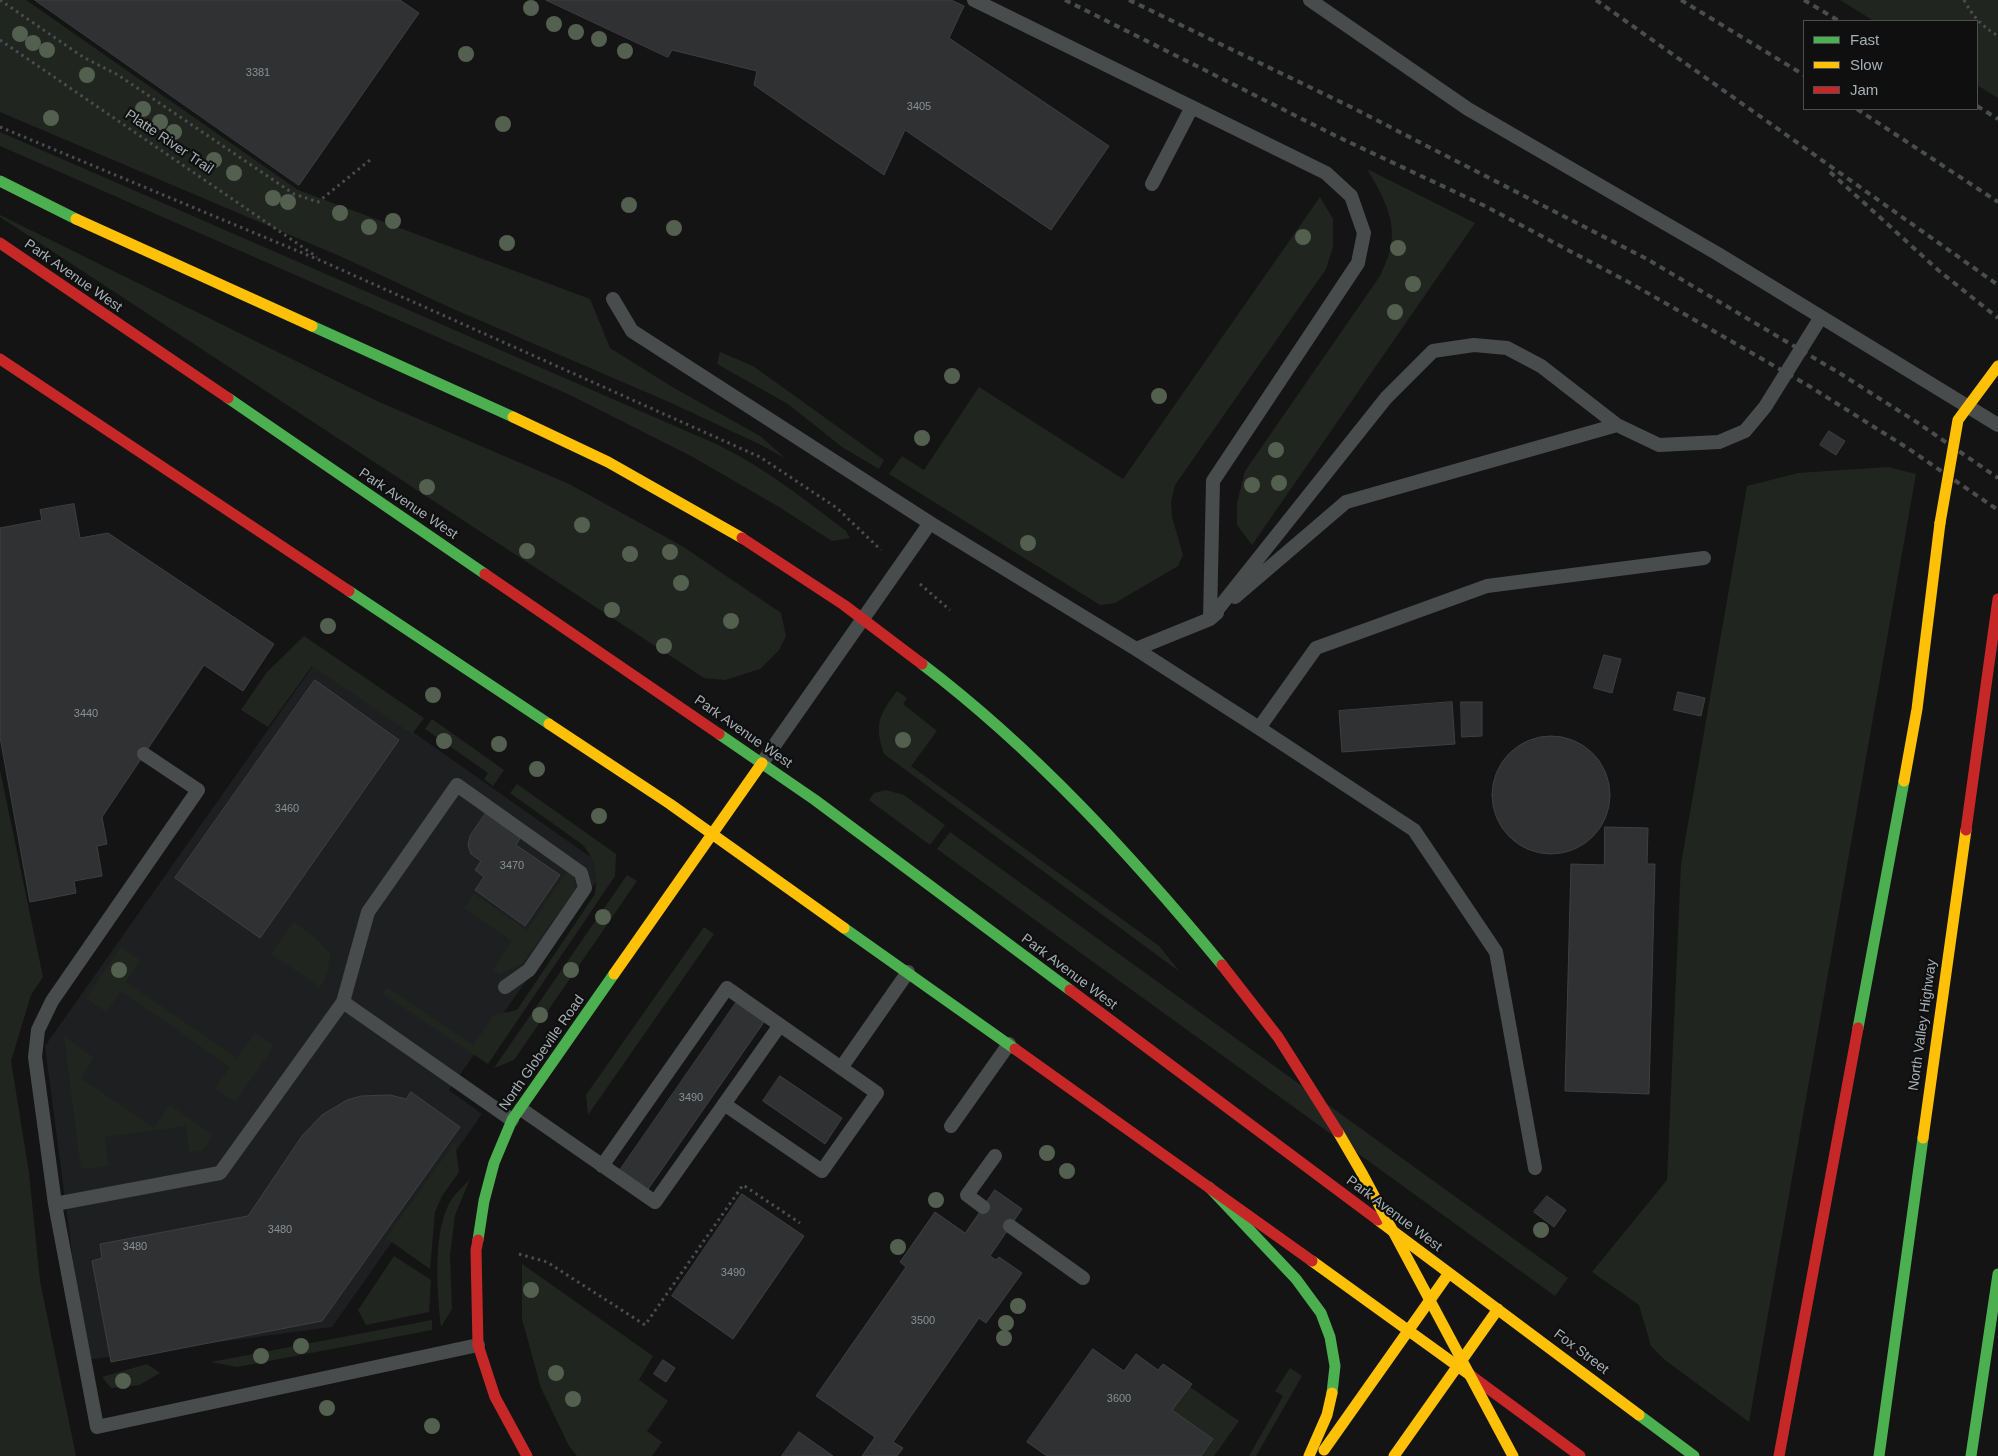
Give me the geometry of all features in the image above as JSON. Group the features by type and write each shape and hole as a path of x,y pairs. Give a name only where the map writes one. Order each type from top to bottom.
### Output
{"main road":[{"path":"0,181 76,219 469,396 608,462 761,550 844,604 935,674 1010,737 1087,812 1163,893 1278,1037 1322,1105 1363,1175 1513,1456"},
{"name":"Park Avenue West","path":"0,243 762,763 1449,1273"},
{"path":"0,359 713,834 1409,1330 1580,1456"},
{"path":"1779,1456 1917,709 1940,524 1958,420 1998,366"},
{"name":"North Valley Highway","path":"1880,1456 1998,599"},
{"name":"North Globeville Road","path":"527,1456 495,1397 478,1345 476,1250 482,1211 494,1163 512,1120 762,763"},
{"path":"1209,1187 1296,1279 1321,1313 1330,1337 1335,1366 1333,1390 1327,1414 1308,1456"},
{"path":"1320,1456 1449,1273"},
{"name":"Fox Street","path":"1449,1273 1694,1456"},
{"path":"1972,1456 1998,1274"},
{"path":"1394,1456 1498,1309"}],"lane":[{"path":"974,0 1326,173 1351,196 1364,233 1358,263 1213,481 1210,619"},
{"path":"1310,0 1468,109 1718,254 1998,425"},
{"path":"1152,184 1192,107"},
{"path":"613,298 632,332 930,524 1136,649 1414,830 1496,952 1535,1168"},
{"path":"1210,619 1386,398 1433,351 1474,345 1507,348 1541,366 1572,388 1617,425 1659,444 1719,442 1745,431 1765,407 1821,317"},
{"path":"1136,649 1210,619 1346,502 1617,425"},
{"path":"762,763 930,524"},
{"path":"1259,728 1316,648 1487,586 1704,558"},
{"path":"144,754 198,790 52,1001 38,1030 35,1057 55,1204 97,1427 478,1345"},
{"path":"55,1204 220,1173 343,1002 368,912 456,786 557,854 581,873 585,888 529,970 506,987"},
{"path":"841,1068 908,972"},
{"path":"602,1166 727,988 877,1092 822,1171 724,1104"},
{"path":"343,1002 512,1120"},
{"path":"521,1109 655,1202 780,1025"},
{"path":"951,1126 1009,1044"},
{"path":"983,1207 967,1195 995,1156"},
{"path":"1010,1226 1084,1278"}],"path":[{"path":"0,0 83,57 118,75 294,194 318,202 370,160"},
{"path":"1964,0 1977,20"},
{"path":"1978,22 1998,36"},
{"name":"Platte River Trail","path":"0,40 324,262"},
{"path":"0,127 324,262 760,457 836,508 867,538"},
{"path":"519,1254 547,1262 645,1325 702,1248 743,1184 800,1223"}],"shaded area":[{"path":"0,0 26,0 298,190 590,299 610,348 674,388 760,436 785,458 669,402 451,308 342,257 0,112"},
{"path":"1840,0 1998,0 1998,98 1978,86 1978,20 1872,20"},
{"path":"0,132 716,444 751,463 783,484 846,531 850,538 832,541 779,507 691,456 568,394 0,146"},
{"path":"1367,169 1475,223 1252,545 1237,525 1237,503 1245,471 1380,276 1386,263 1392,239 1390,218 1383,197"},
{"path":"1320,197 1333,219 1333,247 1326,269 1175,485 1171,502 1172,517 1183,555 1178,566 1115,603 1100,605 889,474 902,456 924,470 979,387 1123,479"},
{"path":"0,215 377,401 569,484 682,546 781,613 786,636 779,650 760,669 725,680 704,678 0,217"},
{"path":"720,352 753,366 884,460 879,469 842,447 788,404 717,364"},
{"path":"1888,467 1916,474 1749,1422 1665,1360 1651,1346 1639,1305 1592,1272 1667,1180 1681,864 1747,486 1798,473"},
{"path":"304,636 424,718 412,734 312,666 268,727 241,710 267,672"},
{"path":"315,663 606,868 449,1090 482,1114 332,1327 86,1360 45,1046"},
{"path":"897,691 907,698 903,704 937,731 911,766 1159,946 1180,972 884,754 879,735 880,720"},
{"path":"432,719 504,770 493,786 484,779 488,773 425,729"},
{"path":"0,770 43,977 31,995 11,1061 29,1173 40,1281 76,1456 0,1456"},
{"path":"517,784 616,854 615,876 488,1064 383,994 387,987 473,1045 494,1015 517,1010 595,894 595,868 588,851 583,845 510,793"},
{"path":"886,790 904,795 945,825 930,845 869,800 874,793"},
{"path":"950,832 1568,1278 1555,1296 937,849"},
{"path":"567,872 574,876 575,889 522,964 499,974 493,970 512,941 464,908 474,894 527,930"},
{"path":"627,875 637,881 514,1060 494,1068"},
{"path":"294,922 318,940 330,954 327,971 320,987 271,954"},
{"path":"704,927 714,934 588,1115 586,1095"},
{"path":"121,947 140,960 126,982 237,1058 255,1033 274,1046 235,1102 215,1088 230,1067 121,991 106,1012 86,998"},
{"path":"64,1036 94,1058 81,1078 154,1128 170,1105 213,1135 202,1151 189,1152 186,1126 105,1137 109,1166 81,1169"},
{"path":"455,1142 459,1172 442,1196 435,1212 430,1269 386,1238"},
{"path":"470,1179 455,1215 450,1255 452,1309 441,1327 437,1265 440,1233 450,1202"},
{"path":"394,1256 431,1280 429,1312 366,1325 358,1310"},
{"path":"522,1264 653,1356 639,1380 668,1401 647,1431 662,1442 652,1456 577,1456 569,1446 541,1388 522,1319"},
{"path":"432,1320 432,1330 237,1367 211,1362"},
{"path":"147,1364 160,1373 139,1385 111,1388 102,1377"},
{"path":"1290,1368 1302,1376 1256,1456 1249,1456 1283,1396 1275,1391"},
{"path":"1190,1387 1239,1421 1214,1456 1201,1456 1213,1439 1172,1410"}],"building":[{"path":"35,0 400,0 419,13 299,185"},
{"path":"546,0 951,0 964,6 949,38 1109,146 1051,230 905,130 884,175 754,85 757,71 672,50 668,57"},
{"path":"1829,431 1845,441 1836,455 1820,445"},
{"path":"74,504 80,538 108,533 274,644 243,691 204,665 102,817 107,844 97,846 102,876 74,881 76,893 30,902 0,737 0,528 42,520 40,510"},
{"path":"1604,655 1621,659 1612,693 1594,688"},
{"path":"315,680 399,740 260,938 175,878"},
{"path":"1678,692 1705,698 1701,716 1674,710"},
{"path":"1452,702 1455,744 1342,752 1339,711"},
{"path":"1461,702 1482,702 1482,736 1462,737"},
{"path":"1551,736 1573,741 1584,746 1600,762 1605,773 1610,795 1605,817 1600,828 1584,844 1573,849 1551,854 1529,849 1518,844 1502,828 1497,817 1492,795 1497,773 1502,762 1518,746 1529,741"},
{"path":"486,813 521,837 516,845 560,875 525,926 475,890 484,877 475,870 481,861 471,854 468,845 470,836"},
{"path":"1605,827 1648,828 1647,864 1655,864 1649,1094 1565,1091 1571,864 1604,865"},
{"path":"736,1003 764,1022 646,1192 618,1173"},
{"path":"780,1076 842,1118 825,1144 763,1101"},
{"path":"411,1092 460,1127 322,1321 111,1362 92,1261 102,1258 100,1244 248,1216 302,1136 322,1115 347,1100 361,1096 390,1095 406,1099"},
{"path":"995,1190 1022,1209 990,1256 996,1260 999,1257 1022,1273 986,1323 979,1318 893,1442 903,1448 897,1456 862,1456 875,1437 816,1396 906,1267 900,1262 935,1212 965,1233"},
{"path":"742,1194 804,1236 733,1339 672,1296"},
{"path":"1547,1196 1566,1210 1554,1227 1534,1212"},
{"path":"1093,1349 1124,1371 1136,1354 1158,1370 1163,1364 1192,1384 1172,1410 1213,1439 1201,1456 1047,1456 1027,1442"},
{"path":"663,1360 675,1368 666,1382 654,1374"},
{"path":"799,1432 833,1456 782,1456"}],"railway":[{"path":"1065,0 1336,136 1485,206 1632,284 1809,386 1909,449 1998,510"},
{"path":"1129,0 1349,106 1647,259 1841,374 1918,423 1998,478"},
{"path":"1596,0 1998,285"},
{"path":"1681,0 1803,74"},
{"path":"1804,0 1837,20"},
{"path":"1978,107 1998,119"},
{"path":"1859,110 1998,202"},
{"path":"1830,172 1938,270 1998,318"}],"traffic: fast":[{"path":"0,181 76,219"},
{"path":"312,326 513,417"},
{"path":"228,398 485,574"},
{"path":"349,591 549,724"},
{"path":"922,664 1004,732 1081,806 1153,884 1222,965"},
{"path":"719,734 815,800 1070,990"},
{"path":"1858,1028 1904,781"},
{"path":"844,928 1015,1049"},
{"path":"478,1240 484,1201 494,1163 512,1120 614,974"},
{"path":"1879,1456 1923,1138"},
{"path":"1209,1187 1296,1279 1321,1313 1330,1337 1335,1366 1332,1393"},
{"path":"1971,1456 1998,1274"},
{"path":"1639,1415 1694,1456"}],"traffic: slow":[{"path":"76,219 312,326"},
{"path":"1940,523 1958,420 1998,366"},
{"path":"513,417 608,462 742,538"},
{"path":"1904,781 1917,709 1940,523"},
{"path":"549,724 670,804 844,928"},
{"path":"614,974 762,763"},
{"path":"1923,1138 1966,830"},
{"path":"1338,1132 1363,1175 1513,1456"},
{"path":"1378,1220 1639,1415"},
{"path":"1312,1261 1470,1375"},
{"path":"1324,1450 1449,1273"},
{"path":"1394,1456 1498,1309"},
{"path":"1309,1456 1327,1415 1332,1393"}],"traffic: jam":[{"path":"0,243 228,398"},
{"path":"0,359 349,591"},
{"path":"742,538 844,605 922,664"},
{"path":"485,574 719,734"},
{"path":"1966,830 1998,599"},
{"path":"1222,965 1278,1037 1338,1132"},
{"path":"1070,990 1378,1220"},
{"path":"1779,1456 1858,1028"},
{"path":"1015,1049 1312,1261"},
{"path":"478,1240 476,1250 478,1345 495,1397 527,1456"},
{"path":"1470,1375 1580,1456"}]}
